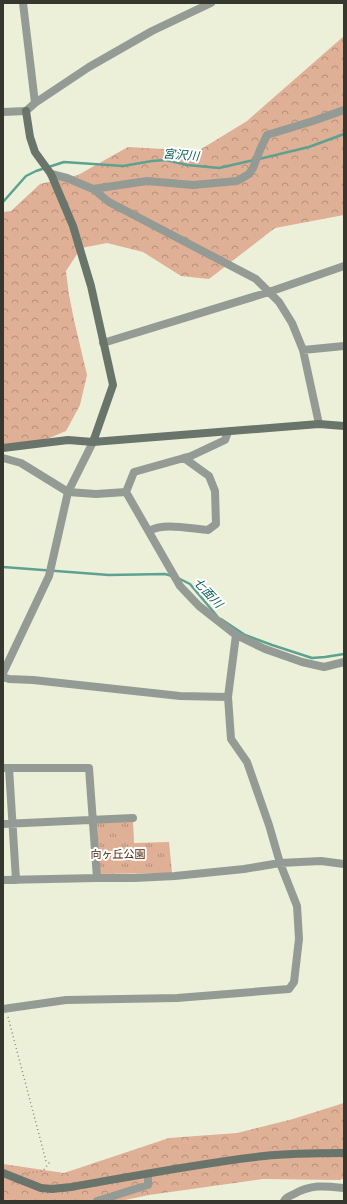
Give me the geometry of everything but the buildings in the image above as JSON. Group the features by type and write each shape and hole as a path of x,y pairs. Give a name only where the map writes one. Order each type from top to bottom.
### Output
{"street":[{"path":"23,3 35,103"},
{"path":"3,112 26,111 35,103 88,67 152,31 211,3"},
{"path":"93,189 147,180 193,185 237,180 249,174 254,168 267,135 313,122 344,110"},
{"path":"3,673 49,576 68,492 93,442 113,385 91,286 73,226 51,174 35,152 30,137 26,111"},
{"path":"51,174 67,178 93,189 109,202 256,279 279,302 289,318 303,350 319,424"},
{"path":"103,342 269,292 344,266"},
{"path":"303,350 344,346"},
{"path":"3,448 68,440 93,442 319,424 344,426"},
{"path":"126,492 134,472 184,458 225,440 228,432"},
{"path":"3,458 21,463 68,492 96,494 126,492"},
{"path":"149,531 154,528 173,527 208,530 216,524 215,491 209,476 184,458"},
{"path":"126,492 178,584 199,606 236,635 264,648 302,662 324,667 344,662"},
{"path":"4,1009 66,1000 177,998 289,989 294,982 298,939 297,906 280,863 269,825 247,762 231,740 228,697 236,635"},
{"path":"3,677 9,679 33,680 180,696 209,698 228,697"},
{"path":"16,880 6,768 89,768 97,878"},
{"path":"3,824 133,818"},
{"path":"3,880 134,878 175,876 244,869 280,863 321,861 344,864"},
{"path":"3,1173 41,1188 52,1189 265,1156 307,1153 344,1153"},
{"path":"97,1201 148,1185 148,1174"},
{"path":"284,1201 286,1198 303,1189 323,1185 344,1188"}],"path":[{"path":"4,1009 46,1161 49,1164 43,1171 25,1173"}],"green space":[{"path":"344,36 344,215 275,228 209,279 181,276 143,252 107,243 81,248 66,271 74,320 87,375 80,405 66,431 28,447 3,449 3,212 11,211 40,184 78,175 128,147 198,151 247,121"},
{"name":"向ヶ丘公園","path":"133,821 134,843 169,842 172,873 100,874 97,823"},
{"path":"344,1103 344,1178 340,1180 263,1179 149,1195 120,1201 3,1201 3,1164 64,1173 169,1138 237,1133 293,1119"}],"waterway":[{"name":"宮沢川","path":"259,159 309,147 344,134"},
{"name":"宮沢川","path":"3,202 26,176 36,171 64,162 123,166 166,160 187,165 219,168 254,160"},
{"name":"七面川","path":"3,567 109,575 165,574 172,576"},
{"name":"七面川","path":"178,578 190,584 217,616"},
{"name":"七面川","path":"221,619 245,635 312,658 344,654"}]}
